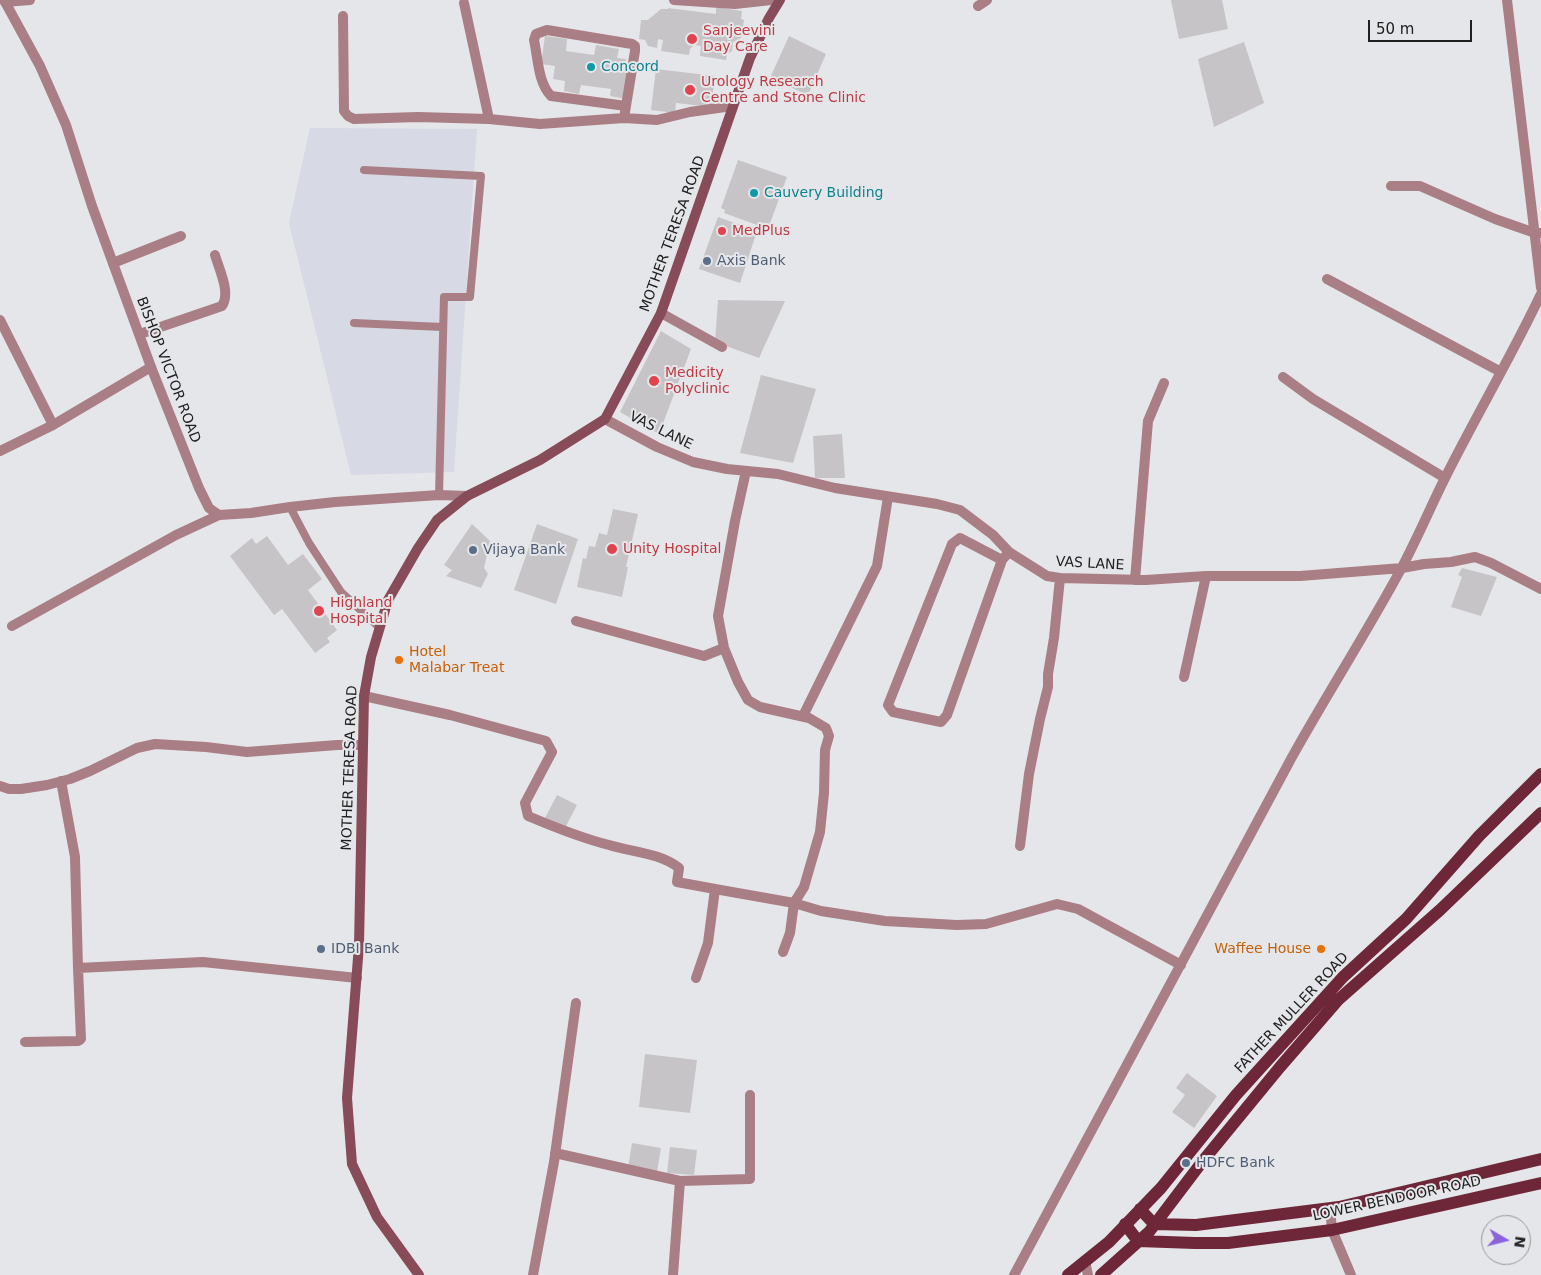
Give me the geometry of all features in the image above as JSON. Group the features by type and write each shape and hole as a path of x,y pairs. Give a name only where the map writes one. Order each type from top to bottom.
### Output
{"main road":[{"name":"MOTHER TERESA ROAD","path":"419,1275 377,1217 352,1164 347,1098 360,945 364,696 371,657 388,600 418,548 438,520 467,496 540,460 605,419 661,313 750,58 769,18 780,0"},
{"name":"FATHER MULLER ROAD","path":"1068,1275 1109,1242 1161,1188 1236,1095 1343,977 1406,919 1480,836 1541,774"},
{"path":"1100,1275 1154,1224 1256,1097 1338,1000 1440,910 1541,813"},
{"path":"1140,1209 1154,1224 1196,1225 1330,1208 1541,1159"},
{"name":"LOWER BENDOOR ROAD","path":"1138,1241 1195,1244 1228,1243 1332,1230 1541,1183"},
{"path":"1125,1224 1138,1241"}],"street":[{"path":"4,1 30,0"},
{"path":"674,0 734,4 770,0"},
{"path":"1507,0 1538,233 1541,288"},
{"name":"BISHOP VICTOR ROAD","path":"4,1 40,66 66,125 92,206 198,488 209,508 219,515"},
{"path":"464,3 489,119"},
{"path":"343,16 344,110 348,116 354,119 418,117 489,119 540,124 624,118 657,120 690,112 732,106"},
{"path":"624,118 626,106 635,52 635,46 547,30 536,34 534,40 542,83 551,96 626,106"},
{"path":"1391,186 1420,186 1495,219 1538,233"},
{"path":"113,263 181,236"},
{"path":"140,334 222,306 225,301 225,292 215,255"},
{"path":"1327,279 1501,372"},
{"path":"1014,1275 1322,703 1402,568 1445,478 1501,372 1517,346 1541,294"},
{"path":"661,313 722,347"},
{"path":"0,320 53,426"},
{"path":"0,451 53,426 151,366"},
{"path":"1283,377 1313,399 1445,478"},
{"path":"1135,580 1148,421 1164,383"},
{"name":"VAS LANE","path":"605,419 657,447 693,462 746,471 778,474 835,488 937,504 960,510 993,535 1010,552 1047,576 1135,580 1206,576 1300,576 1402,568 1475,557 1491,563 1541,590"},
{"path":"746,471 734,521 718,616 724,648 738,682 748,700 760,707 803,716 826,728 829,736 825,750 824,793 820,832 804,887 794,903 790,933 783,952"},
{"path":"12,626 176,535 219,515 251,513 335,502 440,495 467,496"},
{"path":"803,716 877,566 888,496"},
{"path":"1002,560 960,538 952,544 888,705 893,712 941,722 947,716 1002,560 1010,552"},
{"path":"1184,678 1206,576"},
{"path":"1020,846 1029,774 1048,688 1048,674 1060,578"},
{"path":"576,621 704,656 724,648"},
{"path":"364,696 450,715 546,741 552,752 525,803 528,816 607,845 669,860 679,868 677,882 885,921 957,925 986,924 1057,904 1078,909 1181,965"},
{"path":"0,786 9,789 46,785 61,781 90,771 137,748 155,744 247,752 363,746"},
{"path":"25,1042 78,1041 81,1039 75,857 61,781"},
{"path":"696,978 708,943 715,889"},
{"path":"78,968 203,962 357,978"},
{"path":"533,1275 555,1153 576,1003"},
{"path":"555,1153 680,1181 750,1180 750,1096"},
{"path":"673,1275 680,1181"},
{"path":"1330,1208 1332,1230 1351,1275"},
{"path":"1085,1261 1088,1275"}],"lane":[{"path":"364,170 481,176 470,297 444,297 440,495"},
{"path":"354,323 442,327"},
{"path":"290,507 309,542 342,592 380,628"}],"shaded area":[{"path":"310,128 477,129 454,472 351,475 289,223"}],"building":[{"path":"1171,0 1222,0 1228,29 1179,39"},
{"path":"716,7 742,11 741,19 744,20 741,38 733,42 732,51 727,54 726,60 700,56 701,46 694,45 690,49 689,55 661,51 663,40 658,39 657,48 648,46 645,40 639,39 641,20 648,20 661,9 668,8 716,14"},
{"name":"Concord","path":"545,36 567,39 566,51 594,55 596,45 619,49 617,58 626,59 625,66 630,67 626,99 610,96 611,89 581,85 579,94 564,91 565,81 553,79 555,66 541,64"},
{"path":"789,36 826,54 808,95 770,78"},
{"path":"1244,42 1264,103 1214,127 1198,59"},
{"path":"656,69 715,76 711,107 676,103 675,113 651,110"},
{"name":"Cauvery Building","path":"738,160 787,177 768,229 724,213 725,210 721,208"},
{"path":"718,217 757,231 740,283 699,269"},
{"path":"718,300 785,301 759,358 715,342"},
{"path":"661,331 691,349 659,434 620,412"},
{"path":"761,375 816,389 793,463 740,453"},
{"path":"842,434 845,478 815,478 813,436"},
{"name":"Unity Hospital","path":"613,509 638,514 626,567 628,567 622,597 577,587 583,558 586,559 589,546 595,547 599,533 607,535"},
{"path":"472,524 490,541 484,568 488,574 481,588 446,576 452,570 444,565"},
{"path":"537,524 578,539 556,604 514,590"},
{"path":"267,536 288,565 303,554 322,579 308,590 337,630 327,638 330,642 315,653 282,609 274,615 230,556 252,538 256,544"},
{"path":"1462,568 1497,577 1481,616 1451,607 1462,577 1458,575"},
{"path":"557,795 577,805 565,828 545,818"},
{"path":"645,1054 697,1060 690,1113 639,1107"},
{"path":"1187,1073 1217,1096 1194,1128 1172,1112 1185,1095 1176,1088"},
{"path":"632,1143 661,1148 657,1172 628,1168"},
{"path":"670,1147 697,1150 694,1175 667,1173"}],"place":[{"name":"Sanjeevini Day Care","path":"692,39"},
{"name":"Concord","path":"591,67"},
{"name":"Urology Research Centre and Stone Clinic","path":"690,90"},
{"name":"Cauvery Building","path":"754,193"},
{"name":"MedPlus","path":"722,231"},
{"name":"Axis Bank","path":"707,261"},
{"name":"Medicity Polyclinic","path":"654,381"},
{"name":"Unity Hospital","path":"612,549"},
{"name":"Vijaya Bank","path":"473,550"},
{"name":"Highland Hospital","path":"319,611"},
{"name":"Hotel Malabar Treat","path":"399,660"},
{"name":"IDBI Bank","path":"321,949"},
{"name":"Waffee House","path":"1321,949"},
{"name":"HDFC Bank","path":"1186,1163"}]}
